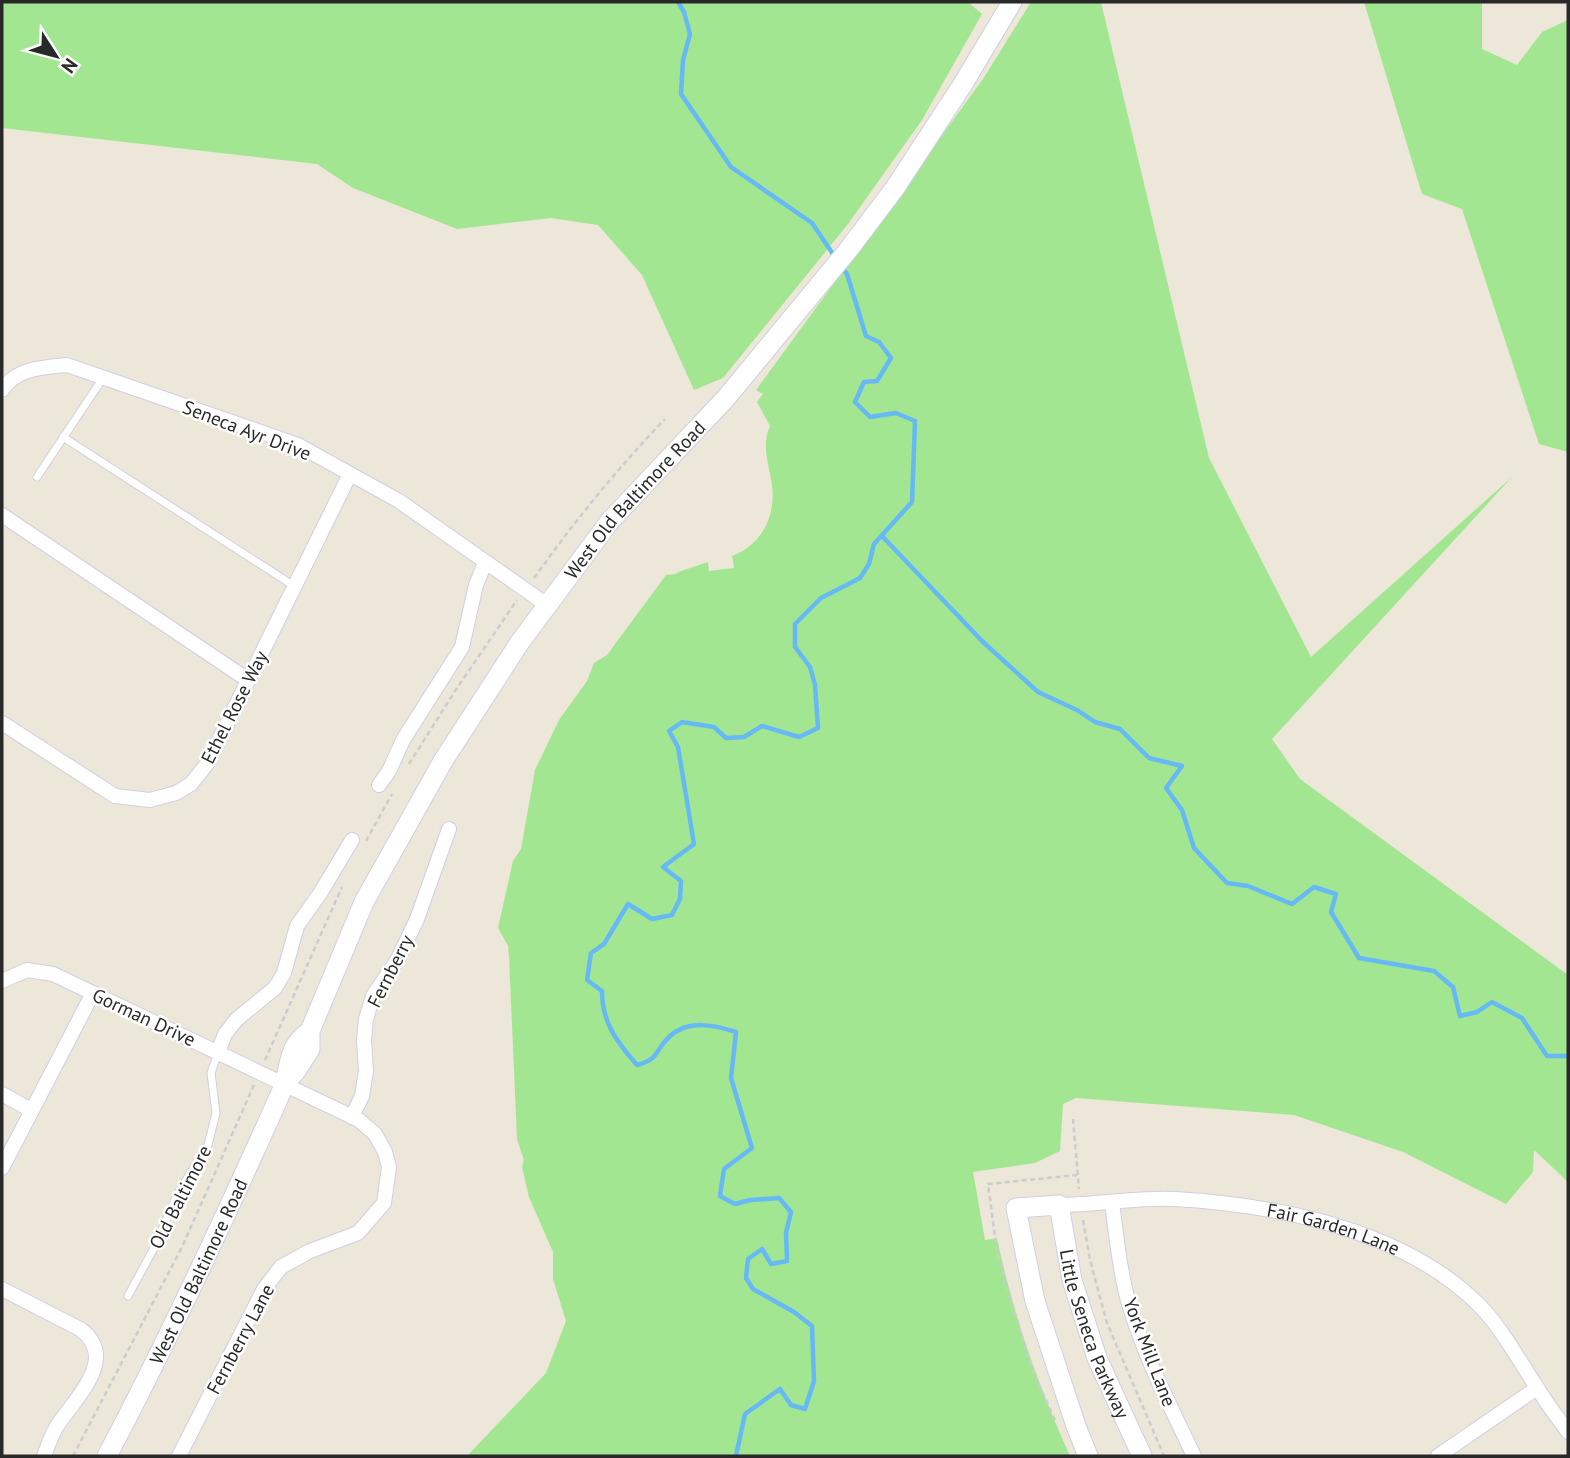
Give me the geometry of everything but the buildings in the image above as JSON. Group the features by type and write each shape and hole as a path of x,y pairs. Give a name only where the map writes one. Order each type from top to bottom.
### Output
{"street":[{"name":"West Old Baltimore Road","path":"107,1456 164,1348 284,1084 310,1049 310,1031 364,902 443,761 547,605 610,521 726,398 827,277 895,188 963,84 1007,4"},
{"name":"Seneca Ayr Drive","path":"2,390 6,383 34,367 67,365 299,445 398,501 547,605"},
{"name":"Ethel Rose Way","path":"2,723 114,796 150,800 176,793 191,784 207,764 350,474"},
{"path":"2,514 248,680"},
{"path":"379,785 389,771 403,740 462,647 476,585 485,563"},
{"name":"Fernberry","path":"352,1117 362,1096 366,1071 366,1019 373,996 398,958 417,919 449,829"},
{"path":"218,1052 225,1034 237,1019 275,988 284,973 297,926 352,840"},
{"name":"Gorman Drive","path":"2,981 27,970 53,974 284,1084"},
{"path":"2,1168 93,993"},
{"name":"Fernberry Lane","path":"179,1456 264,1289 281,1267 310,1251 358,1233 384,1203 389,1167 385,1152 375,1134 352,1117 284,1084"},
{"path":"2,1094 31,1110"},
{"name":"Fair Garden Lane","path":"1088,1456 1035,1301 1016,1208 1176,1199 1291,1213 1333,1224 1392,1248 1457,1286 1499,1328 1568,1432"},
{"name":"York Mill Lane","path":"1112,1202 1121,1272 1128,1300 1164,1391 1194,1456"},
{"name":"Little Seneca Parkway","path":"1059,1205 1072,1280 1097,1358 1142,1456"},
{"path":"2,1289 80,1329 90,1337 96,1349 97,1363 87,1383 55,1429 44,1456"},
{"path":"1438,1456 1537,1388"}],"lane":[{"path":"37,477 103,378"},
{"path":"64,437 294,586"},
{"name":"Old Baltimore","path":"128,1296 154,1248 178,1193 208,1145 216,1113 211,1073 218,1052"}],"path":[{"path":"1073,1119 1080,1205 1090,1260 1107,1323 1164,1456"}],"green space":[{"path":"2,2 968,2 982,14 922,120 848,224 723,378 694,390 642,275 598,225 551,218 457,229 353,188 317,164 2,128"},
{"path":"1031,2 1101,2 1209,458 1311,657 1512,477 1272,739 1300,779 1568,975 1568,1182 1534,1150 1533,1172 1506,1204 1403,1152 1294,1115 1076,1098 1063,1104 1060,1151 1035,1163 973,1172 985,1240 997,1238 1028,1349 1070,1456 467,1456 546,1373 566,1321 553,1279 553,1252 529,1197 522,1167 524,1160 517,1139 509,956 508,946 498,928 513,861 521,849 535,770 559,720 587,681 594,663 607,655 666,575 708,562 709,571 734,568 732,556 751,545 765,528 773,496 766,448 770,426 757,402 763,394 756,390 983,79"},
{"path":"1364,2 1482,2 1482,49 1517,65 1542,32 1568,20 1568,452 1539,444 1462,209 1422,194"}],"waterway":[{"path":"678,2 684,12 690,34 683,60 681,94 731,167 812,223 835,257"},
{"path":"736,1456 745,1414 780,1389 791,1405 805,1409 814,1381 812,1326 794,1312 753,1289 746,1278 748,1259 762,1249 771,1264 787,1261 786,1233 791,1212 779,1198 735,1204 720,1196 724,1169 752,1148 731,1078 736,1032 701,1025 684,1028 669,1037 653,1057 637,1065 612,1031 605,1013 602,991 587,980 591,953 604,944 628,904 652,919 672,915 680,899 681,881 663,867 694,844 678,747 669,731 682,722 714,727 726,738 744,737 762,726 799,737 818,728 815,685 810,667 795,647 795,624 821,598 860,578 869,564 874,544 912,502 915,421 896,413 870,417 855,402 864,382 877,381 891,358 879,342 866,336 847,274 842,267"},
{"path":"882,536 983,642 1038,692 1077,710 1095,722 1120,729 1149,758 1182,766 1166,788 1182,810 1194,848 1227,883 1248,886 1292,904 1314,887 1336,894 1331,912 1359,958 1434,971 1453,987 1460,1016 1477,1012 1492,1002 1522,1018 1547,1056 1568,1056"}]}
